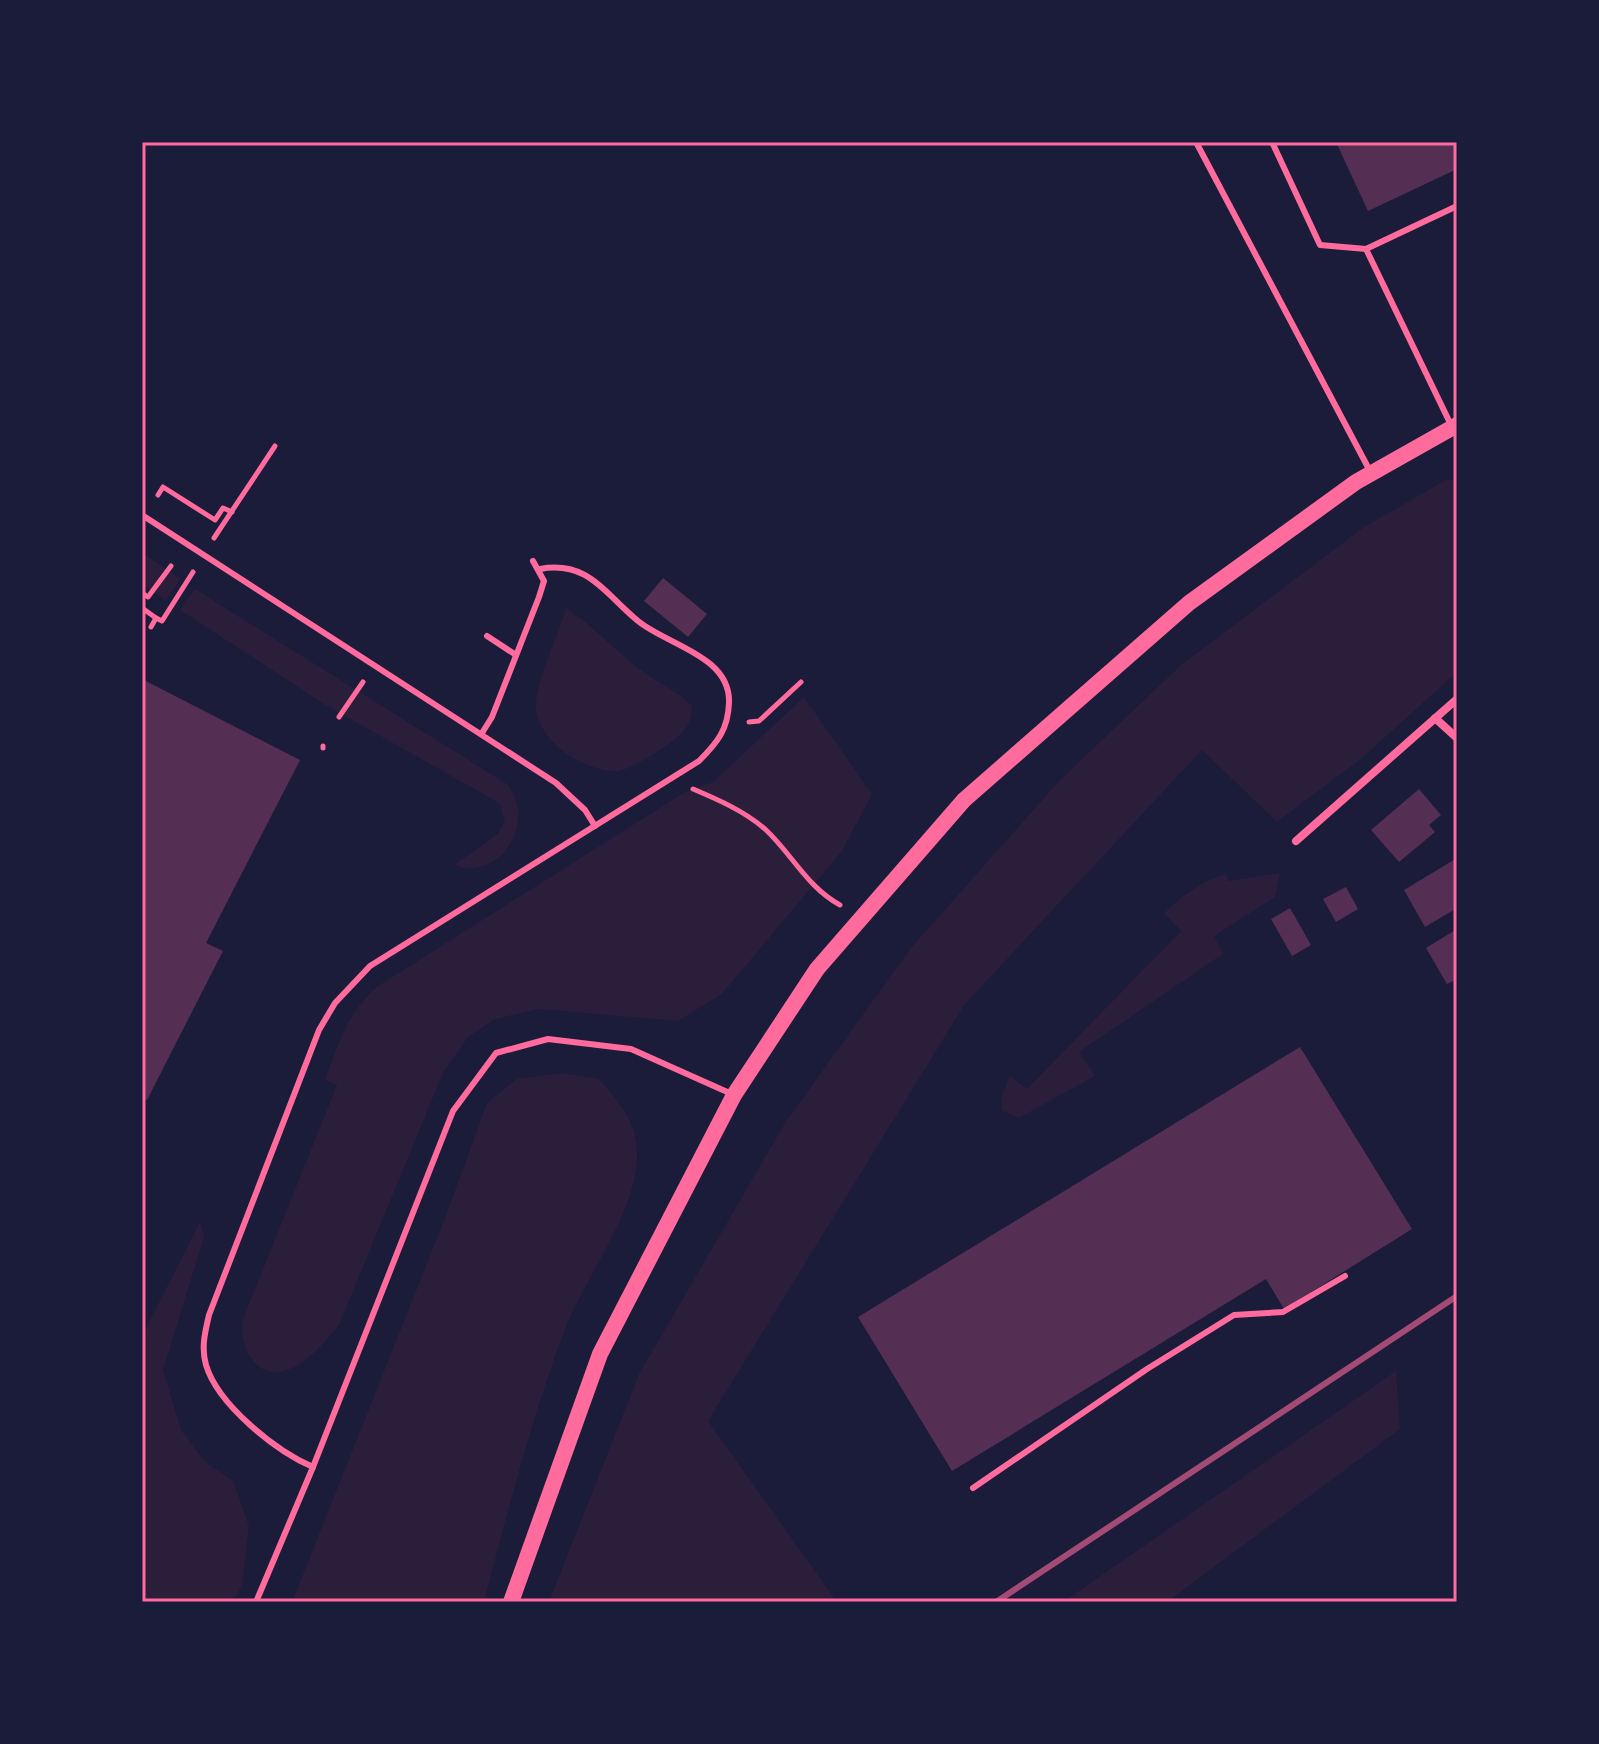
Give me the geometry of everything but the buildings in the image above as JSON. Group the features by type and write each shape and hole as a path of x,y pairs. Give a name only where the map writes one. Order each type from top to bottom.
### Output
{"main road":[{"path":"511,1602 600,1354 734,1095 817,969 964,800 1189,603 1371,473 1455,427"}],"street":[{"path":"1296,841 1457,699"},
{"path":"1435,718 1457,738"}],"lane":[{"path":"1196,142 1371,473"},
{"path":"1272,142 1320,245 1366,249 1457,206"},
{"path":"1366,249 1455,427"},
{"path":"142,515 482,733 567,792 595,826"},
{"path":"482,733 492,717 542,589 544,581 533,561"},
{"path":"313,1467 286,1452 244,1419 212,1378 203,1343 209,1315 319,1030 335,1003 370,966 699,761 717,743 728,723 729,694 719,672 705,659 638,621 596,582 576,570 559,565 540,569"},
{"path":"487,636 516,655"},
{"path":"256,1602 313,1467 453,1111 496,1053 548,1039 631,1049 734,1095"},
{"path":"973,1488 1147,1369 1234,1315 1283,1312 1345,1276"}],"path":[{"path":"221,528 275,446"},
{"path":"158,495 163,487 215,520 223,508 232,512"},
{"path":"142,593 148,597 171,566"},
{"path":"142,608 162,621 193,571"},
{"path":"151,627 156,618"},
{"path":"728,723 759,721 801,682"},
{"path":"339,717 358,689"},
{"path":"670,780 741,812 767,831 796,869 829,899 863,917"}],"shaded area":[{"path":"1446,480 1457,480 1457,672 1361,759 1277,822 1202,750 965,1004 708,1421 837,1602 549,1602 639,1374 785,1123 910,949 1059,781 1182,664 1364,527"},
{"path":"142,553 181,579 166,600 142,584"},
{"path":"195,589 507,784 518,814 510,845 500,857 487,865 471,868 454,865 498,834 505,821 499,803 324,704 180,610"},
{"path":"566,608 635,665 692,706 688,723 680,734 633,766 618,771 605,770 576,760 551,740 542,728 536,702"},
{"path":"804,697 872,794 842,851 722,994 678,1021 539,1009 495,1019 468,1037 443,1073 339,1325 315,1352 285,1371 273,1372 255,1363 244,1344 243,1319 337,1085 325,1080 339,1042 359,1006 378,986 685,792 713,782"},
{"path":"1280,873 1275,897 1214,936 1223,954 1079,1052 1095,1076 1019,1118 1001,1110 1002,1095 1010,1076 1027,1089 1181,931 1164,913 1178,900 1200,885 1226,874 1228,881"},
{"path":"562,1073 599,1079 621,1106 631,1124 637,1146 634,1180 628,1202 573,1311 552,1365 484,1602 292,1602 445,1218 487,1103 517,1079"},
{"path":"200,1222 204,1237 163,1370 181,1430 206,1463 233,1481 249,1526 242,1586 232,1602 142,1602 142,1336"},
{"path":"1396,1371 1400,1429 1167,1602 1063,1602"}],"railway":[{"path":"996,1602 1457,1296"}]}
